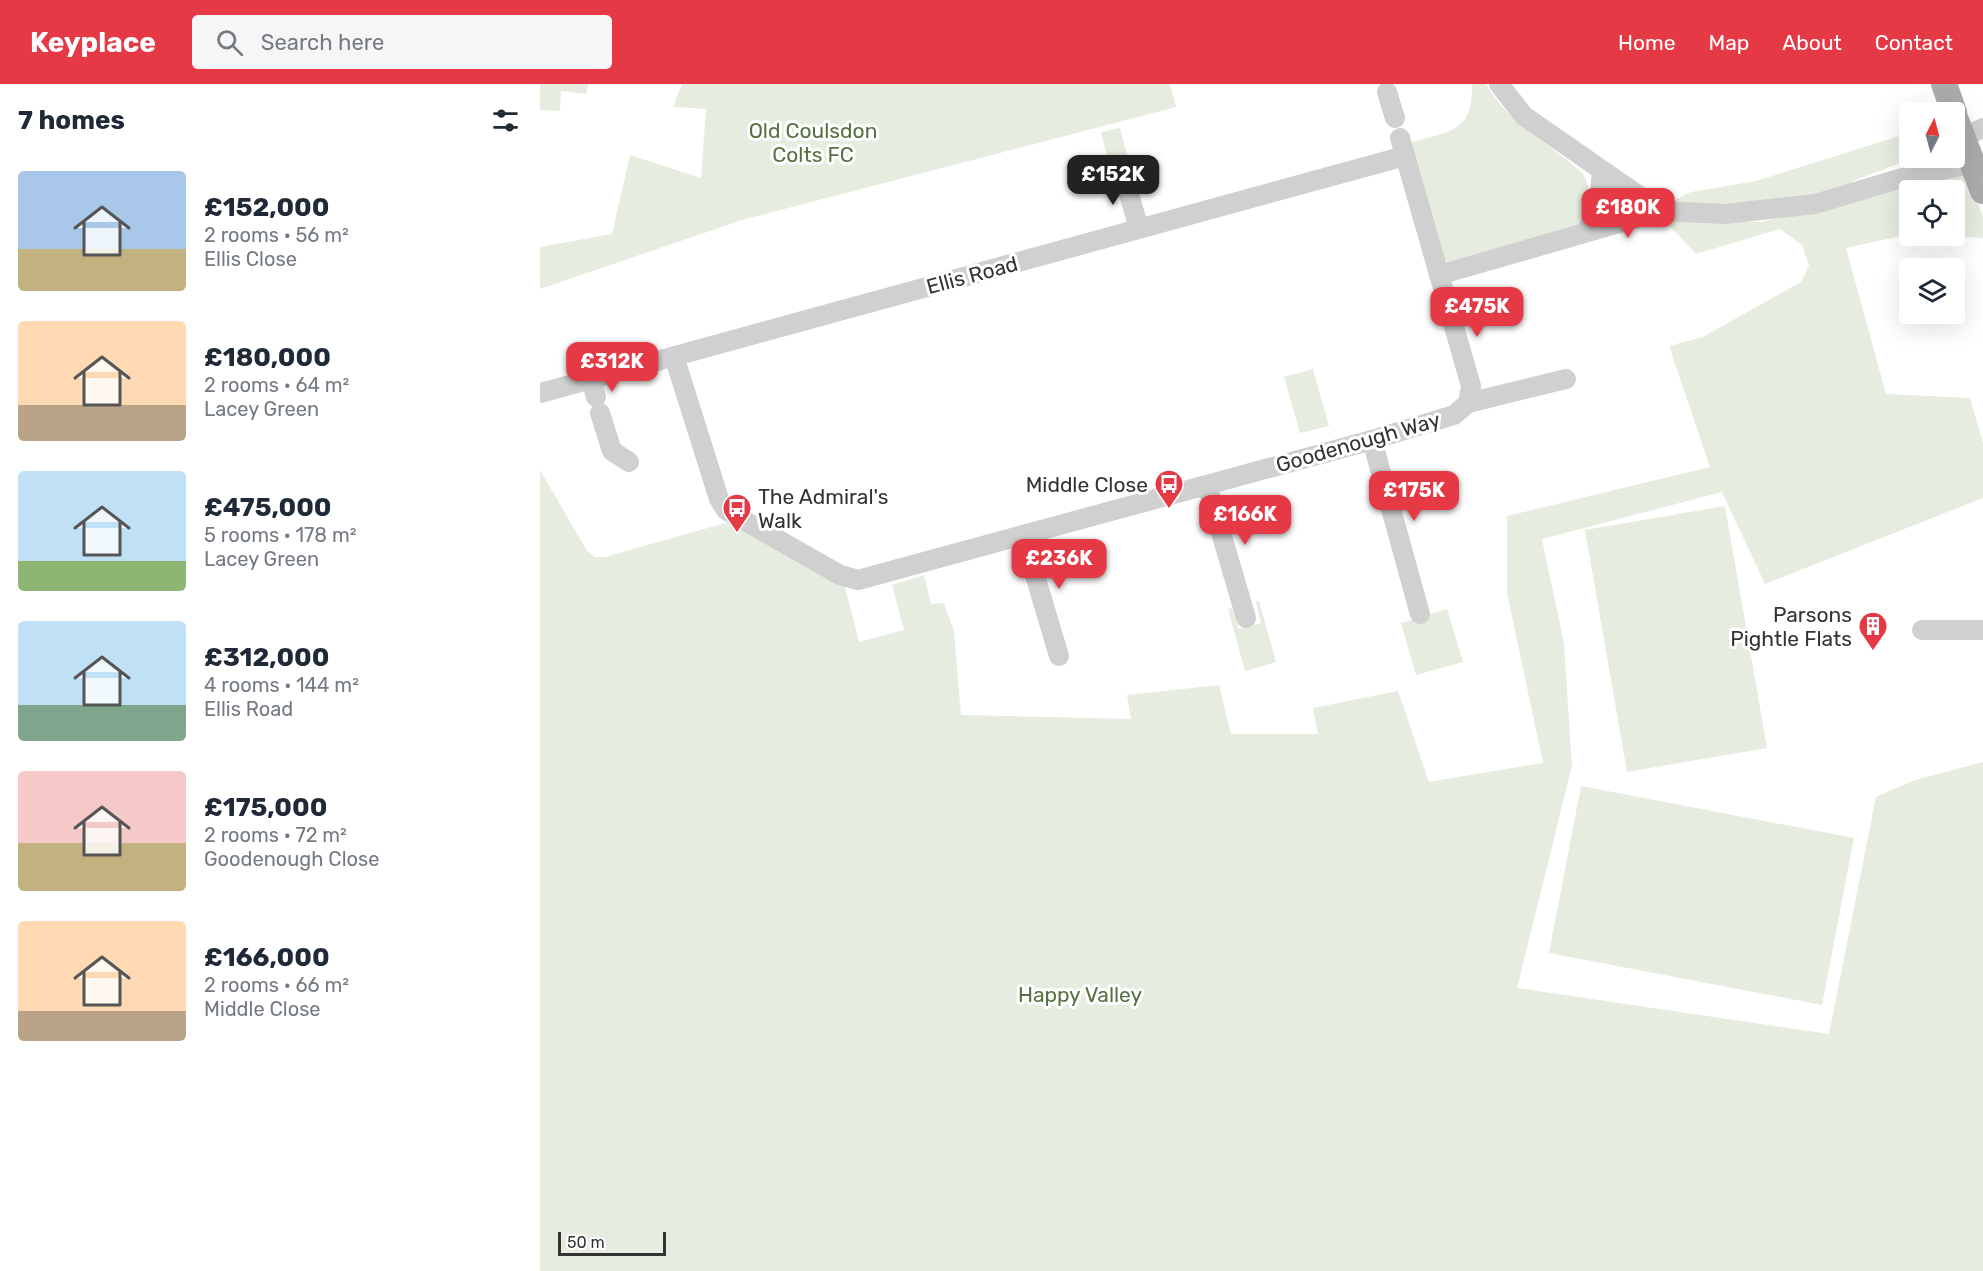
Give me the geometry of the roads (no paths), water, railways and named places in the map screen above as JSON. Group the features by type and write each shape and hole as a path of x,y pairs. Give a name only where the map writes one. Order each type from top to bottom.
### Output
{"main road":[{"path":"1944,84 1953,102"},
{"path":"1965,133 1971,164 1983,191"}],"street":[{"path":"1499,84 1524,116 1661,211"},
{"path":"1387,92 1395,118"},
{"name":"Ellis Road","path":"540,393 596,396 674,356 1139,229 1402,147 1439,275"},
{"path":"1468,403 1471,386 1439,275 1661,211 1725,214 1815,204 1902,178 1971,164"},
{"path":"1586,231 1598,210 1602,170"},
{"path":"1123,173 1139,229"},
{"name":"Goodenough Way","path":"674,356 719,499 726,510 840,575 858,580 1372,440 1454,415 1468,403 1566,379"},
{"path":"596,396 612,452 629,462"},
{"path":"1372,440 1420,614"},
{"path":"1207,485 1246,618"},
{"path":"1023,535 1059,656"},
{"path":"1922,630 1983,630"}],"place":[{"name":"Middle Close","path":"1169,510"},
{"name":"The Admiral's Walk","path":"737,534"},
{"name":"Parsons Pightle Flats","path":"1873,652"}],"park label":[{"name":"Old Coulsdon Colts FC","path":"813,142"},
{"name":"Happy Valley","path":"1080,994"}]}
